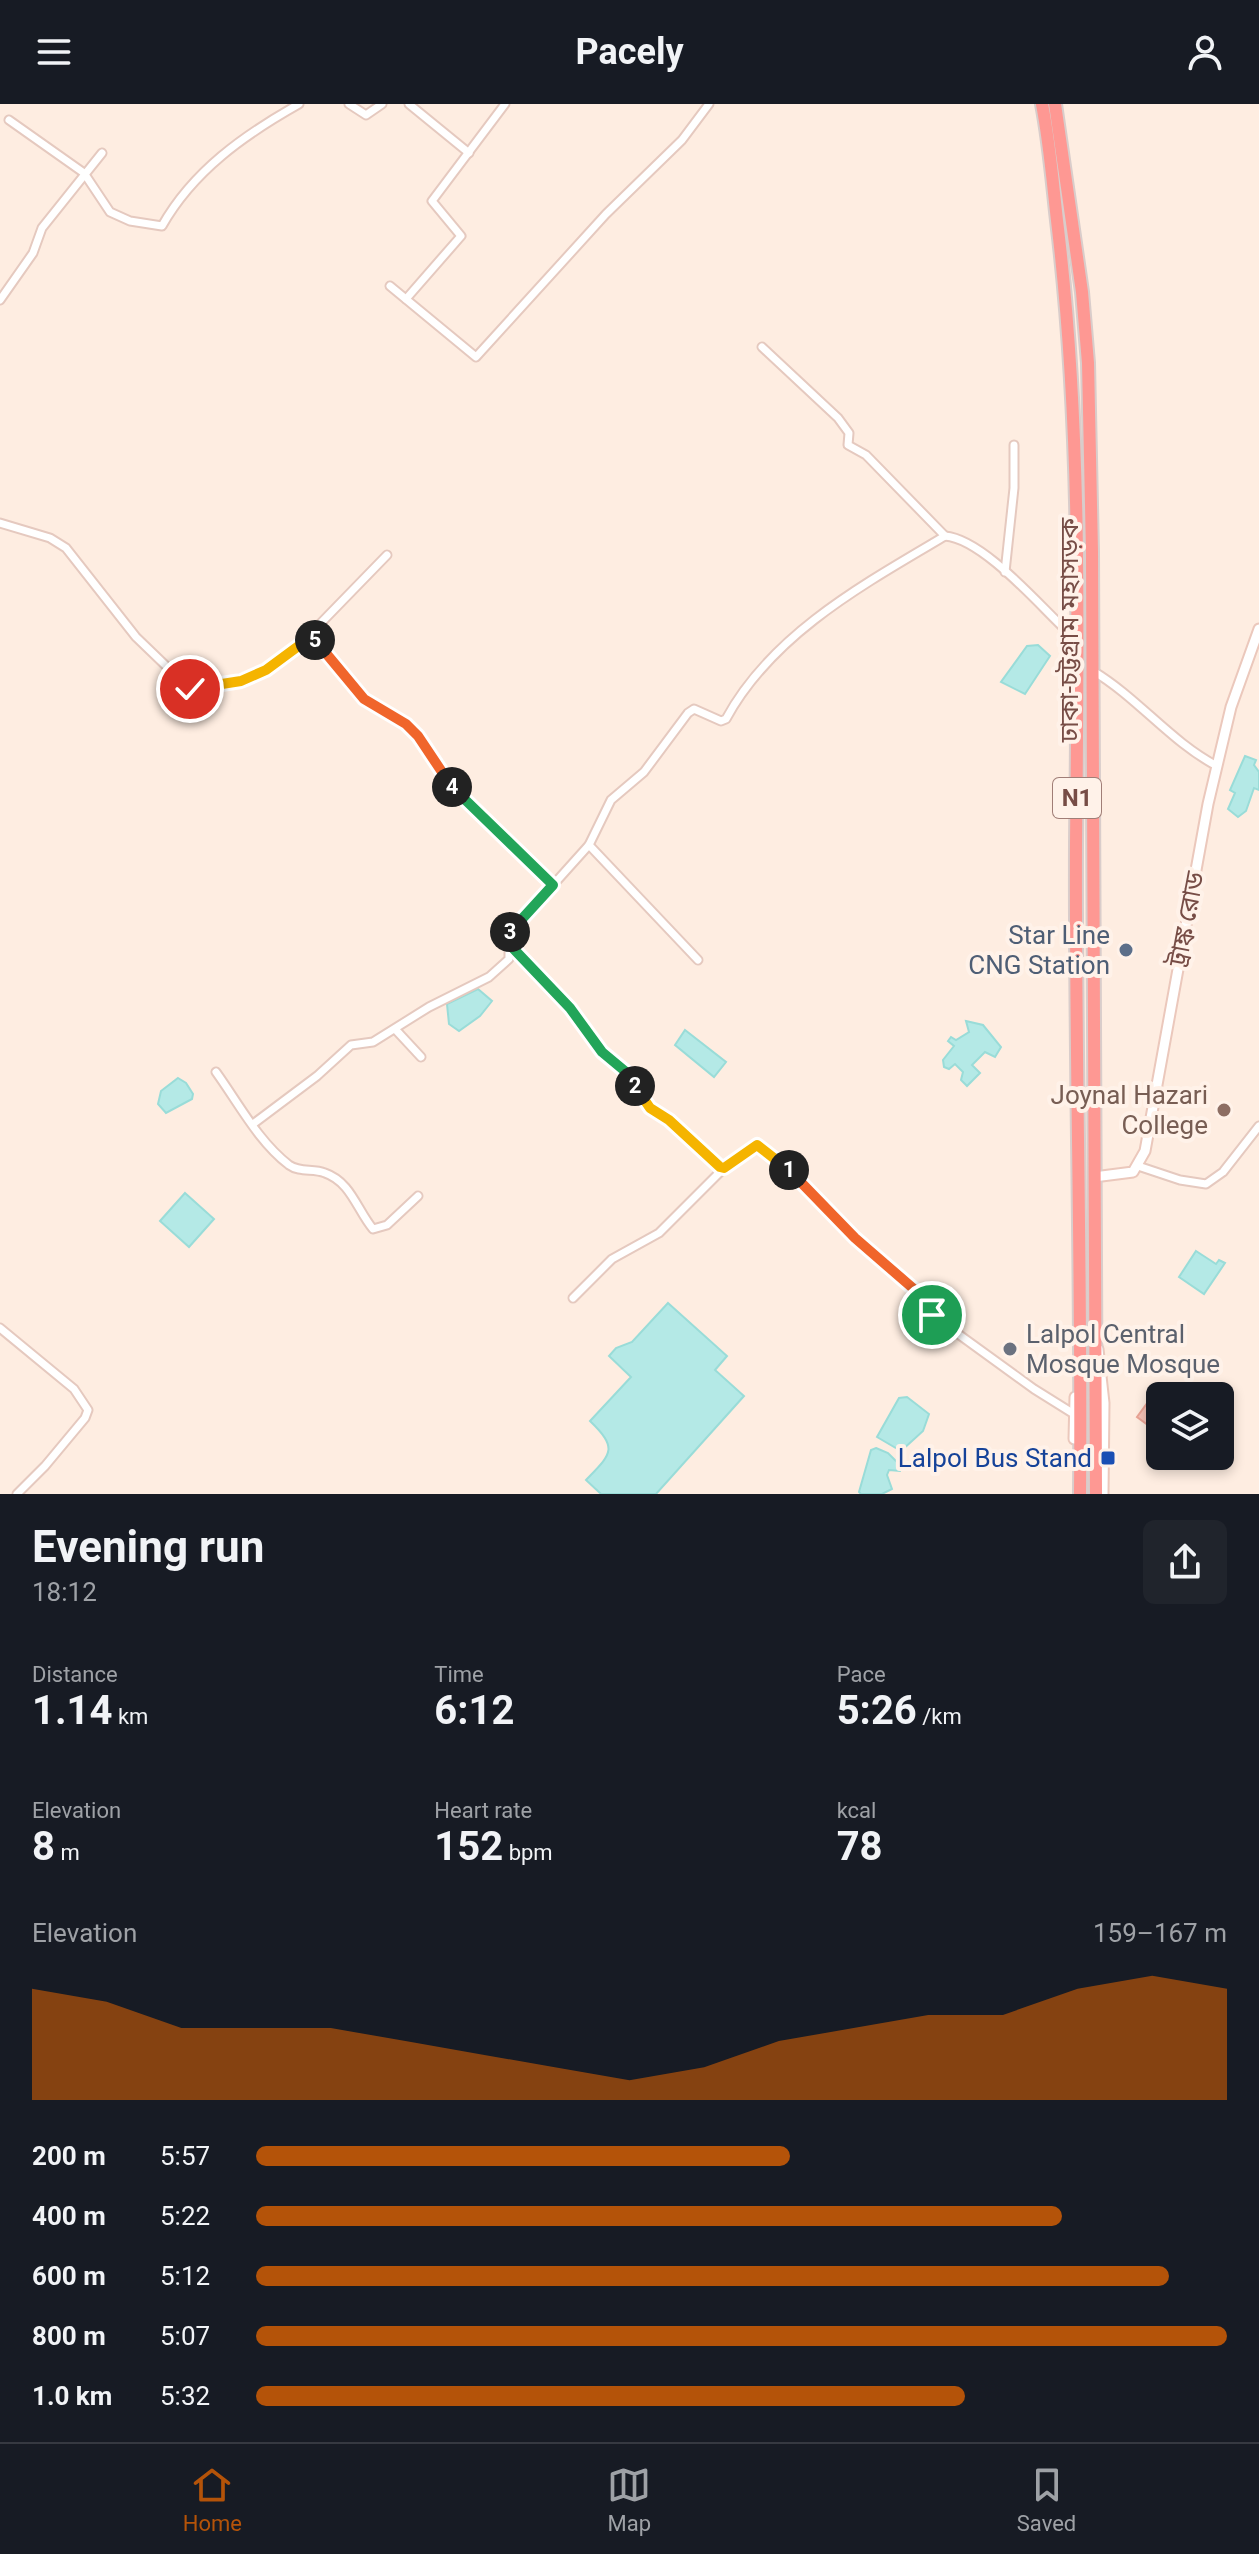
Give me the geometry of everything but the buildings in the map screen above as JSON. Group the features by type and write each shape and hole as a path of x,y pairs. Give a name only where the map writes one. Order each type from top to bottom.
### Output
{"highway":[{"name":"ঢাকা-চট্টগ্রাম মহাসড়ক","path":"1042,104 1073,368 1077,1221 1081,1339 1076,1494"},
{"name":"ঢাকা-চট্টগ্রাম মহাসড়ক","path":"1055,104 1082,292 1088,363 1096,1494"},
{"path":"1077,1057 1086,1064 1094,1057"},
{"path":"1077,1083 1086,1076 1094,1085"},
{"path":"1077,1221 1094,1221"}],"main road":[{"name":"ট্রাঙ্ক রোড","path":"1138,1166 1151,1127 1167,1015 1217,766 1231,707 1259,629"},
{"path":"1094,1177 1133,1172 1138,1166"},
{"path":"1076,1494 1074,1414 1076,1355 1081,1339"},
{"path":"1096,1342 1101,1358 1104,1403 1103,1494"}],"street":[{"path":"9,120 84,173 110,212 130,221 162,226 178,198 203,171 258,127 299,104"},
{"path":"349,104 366,115 382,104"},
{"path":"409,104 469,153"},
{"path":"406,299 461,236 432,201 505,104"},
{"path":"390,286 476,357 606,214 682,140 709,104"},
{"path":"0,300 33,253 42,228 102,153"},
{"path":"762,347 838,418 849,433 848,445 866,455 945,536 971,546 1005,572 1066,630 1076,634"},
{"path":"1005,572 1014,488 1014,445"},
{"path":"0,523 50,538 66,548 136,637 190,689 241,681 266,670 312,636 317,627 387,555"},
{"path":"253,1124 317,1076 351,1045 373,1042 497,971 509,959 509,934 589,845 611,800 644,772 688,713 694,709 721,721 726,719 745,686 771,656 863,586 945,536"},
{"path":"312,636 364,699 406,724 418,736 457,794 553,885"},
{"path":"1091,670 1143,707 1195,754 1217,766"},
{"path":"589,845 698,960"},
{"path":"508,943 570,1008 602,1052 626,1072 643,1101 724,1168"},
{"path":"395,1029 421,1057"},
{"path":"216,1072 260,1137 291,1166 299,1170 324,1172 336,1178 353,1195 373,1229 387,1225 418,1196"},
{"path":"1138,1166 1180,1180 1206,1184 1223,1172 1259,1126"},
{"path":"573,1298 621,1252 659,1233 724,1168 757,1145 785,1166 855,1238 915,1290 932,1315 1074,1414"},
{"path":"0,1328 74,1389 88,1410 85,1418 45,1466 17,1494"}],"water":[{"path":"1038,645 1050,656 1025,694 1001,682 1027,646"},
{"path":"1245,756 1256,760 1254,765 1259,772 1259,790 1254,788 1246,811 1238,817 1228,809 1235,793 1230,790"},
{"path":"478,989 492,1001 480,1016 459,1031 449,1024 447,1004"},
{"path":"966,1021 983,1025 1001,1047 995,1057 985,1052 972,1065 980,1073 967,1086 961,1080 963,1072 955,1064 949,1069 944,1067 943,1060 954,1046 948,1041 951,1037 956,1040 969,1032"},
{"path":"685,1030 726,1062 714,1077 675,1045"},
{"path":"178,1078 186,1083 193,1094 192,1099 166,1113 158,1104 161,1091"},
{"path":"185,1193 214,1219 189,1247 160,1221"},
{"path":"1196,1251 1216,1264 1219,1260 1225,1263 1204,1294 1179,1277"},
{"path":"668,1303 727,1356 715,1370 744,1396 656,1494 601,1494 586,1480 606,1457 608,1445 590,1421 631,1377 609,1356 616,1348 632,1342"},
{"path":"907,1397 929,1414 923,1431 901,1451 877,1437 899,1398"},
{"path":"876,1448 888,1453 902,1467 900,1471 889,1470 887,1475 892,1489 882,1494 861,1494 871,1450"}],"place":[{"name":"Star Line CNG Station","path":"1126,950"},
{"name":"Joynal Hazari College","path":"1224,1110"},
{"name":"Lalpol Central Mosque Mosque","path":"1010,1349"},
{"name":"Lalpol Bus Stand","path":"1108,1458"}],"route":[{"path":"190,689 241,681 266,670 312,636 364,699 406,724 418,736 431,760 457,794 553,885 509,934 508,943 570,1008 602,1052 626,1072 643,1101 669,1120 720,1167 724,1168 757,1145 785,1166 855,1238 915,1290 932,1315"}]}
